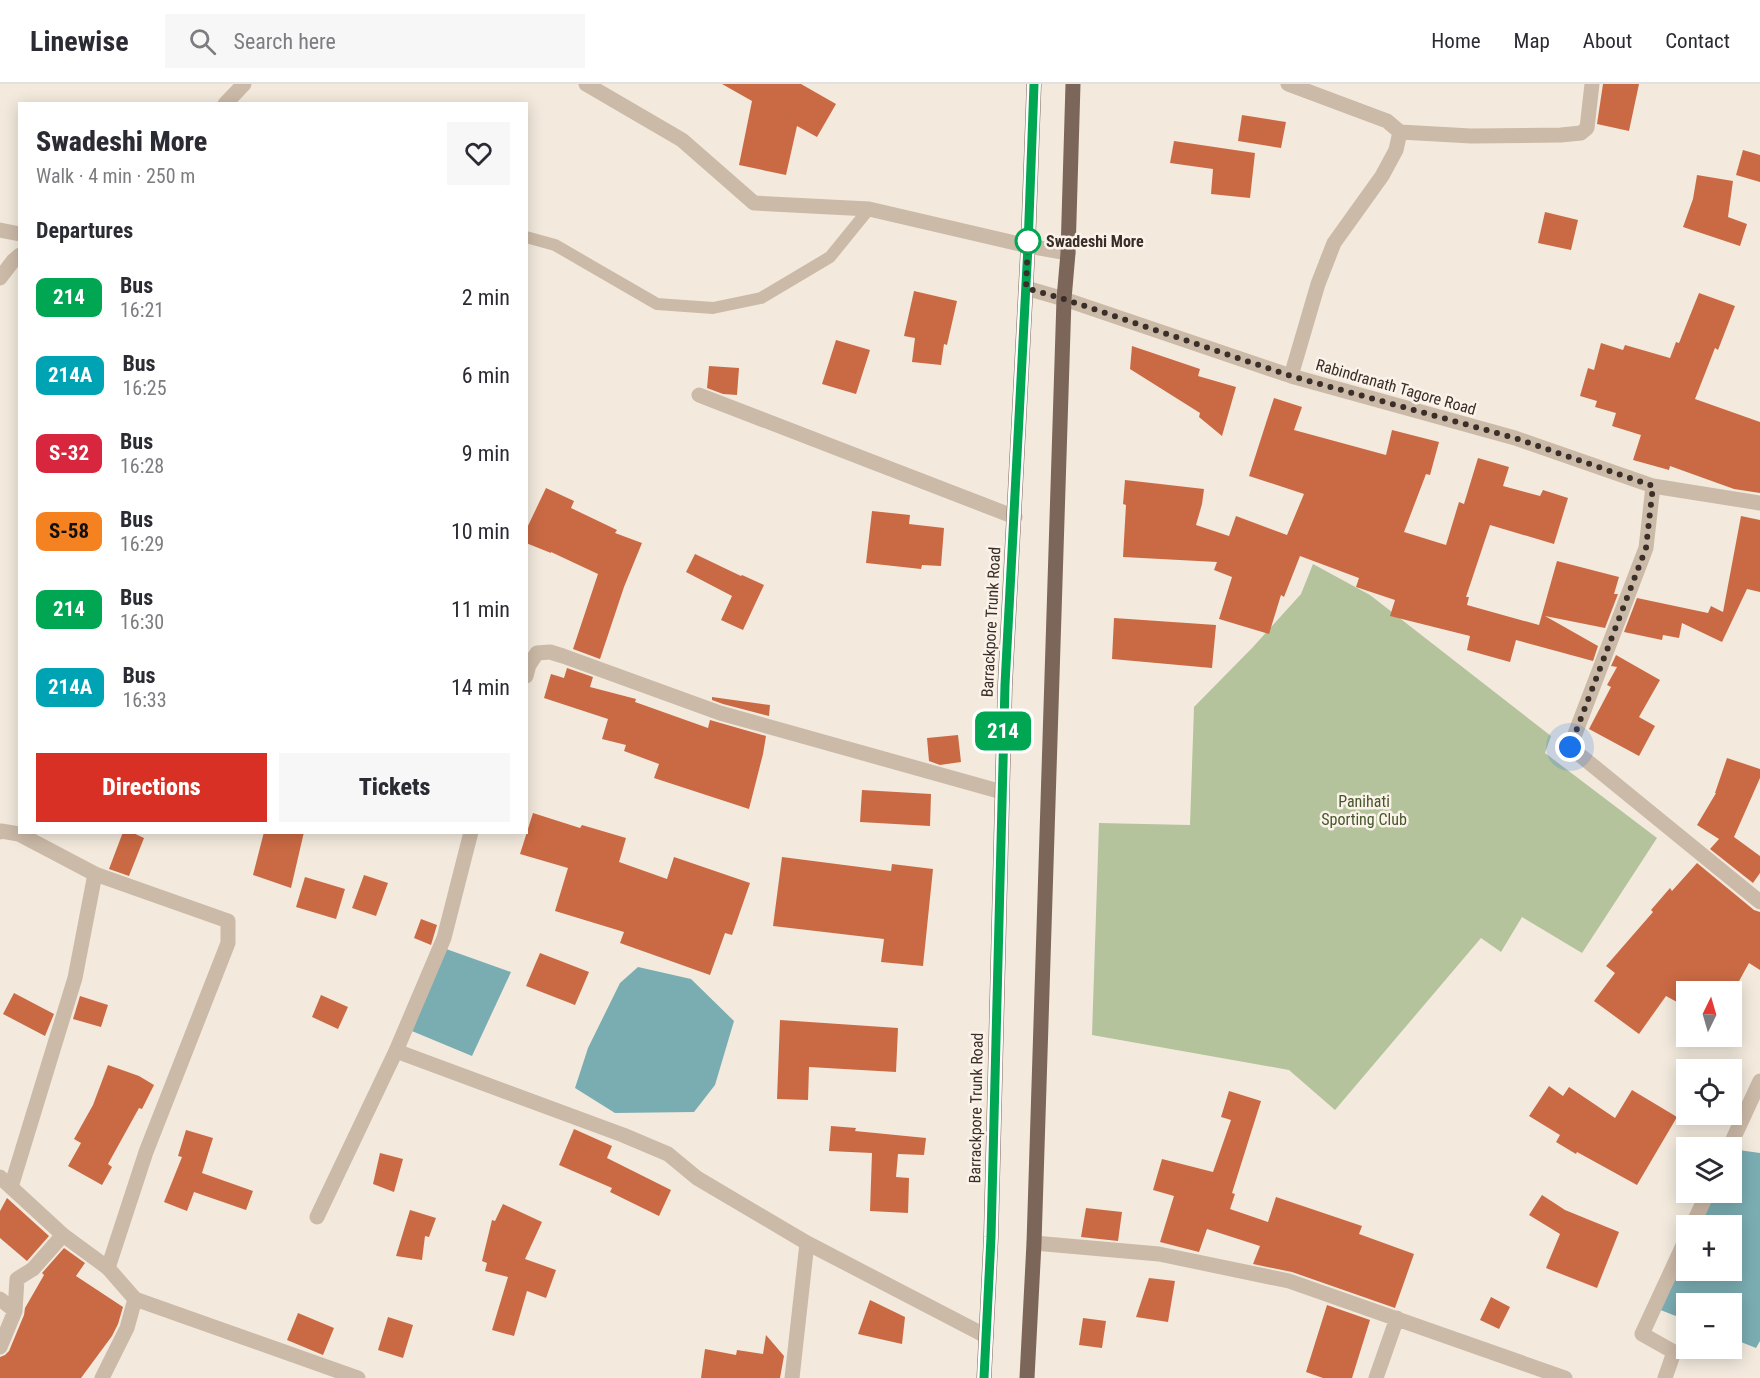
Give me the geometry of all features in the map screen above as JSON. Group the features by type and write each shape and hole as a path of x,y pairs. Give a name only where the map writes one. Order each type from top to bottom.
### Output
{"main road":[{"name":"Barrackpore Trunk Road","path":"984,1378 991,1237 1005,685 1015,517 1034,84"},
{"path":"1027,1378 1034,1243 1073,84"}],"street":[{"path":"227,102 244,84"},
{"path":"586,84 682,140 754,203 869,209 1028,246 1068,253"},
{"path":"1288,84 1387,121 1400,132 1471,136 1581,133 1587,128 1592,84"},
{"path":"1291,376 1318,284 1334,243 1382,176 1396,150 1400,132"},
{"path":"0,230 18,234"},
{"path":"0,278 18,257"},
{"name":"Rabindranath Tagore Road","path":"1026,288 1291,376 1515,438 1653,486 1760,503"},
{"path":"699,395 1015,517"},
{"path":"1653,486 1646,548 1570,747 1760,902"},
{"path":"528,669 532,651 550,652 720,713 820,743 1002,792"},
{"path":"0,832 18,834"},
{"path":"19,834 95,874 228,921 228,943 146,1152 108,1268"},
{"path":"317,1217 396,1052 444,938 470,834"},
{"path":"95,874 75,978 5,1182 63,1235 108,1268 135,1299 358,1378"},
{"path":"396,1052 612,1131 668,1154 698,1178 807,1243 986,1336"},
{"path":"1734,1137 1760,1081"},
{"path":"0,1347 15,1311 17,1279 33,1269 63,1235"},
{"path":"792,1378 807,1243"},
{"path":"1034,1243 1159,1254 1289,1281 1565,1378"},
{"path":"1665,1378 1674,1352 1642,1334 1676,1261"},
{"path":"0,1299 15,1311"},
{"path":"102,1378 128,1328 135,1299"},
{"path":"1376,1378 1397,1318"}],"lane":[{"path":"528,238 555,245 657,304 713,308 761,298 830,257 869,209"}],"green space":[{"name":"Panihati Sporting Club","path":"1313,564 1370,595 1551,736 1545,753 1657,838 1582,953 1522,917 1501,952 1481,938 1335,1110 1289,1070 1092,1035 1099,823 1190,825 1194,707 1301,594"}],"water":[{"path":"435,945 511,972 472,1056 407,1029"},
{"path":"638,967 691,979 734,1021 715,1085 694,1112 615,1113 575,1088 588,1048 620,983"},
{"path":"1742,1151 1760,1153 1760,1341 1756,1348 1742,1342 1742,1293 1676,1293 1676,1316 1658,1309 1676,1268 1676,1281 1742,1281 1742,1215 1700,1215 1705,1203 1742,1203"}],"building":[{"path":"722,84 801,84 836,104 817,137 797,126 786,175 739,165 752,101"},
{"path":"1603,84 1639,84 1629,131 1597,124"},
{"path":"1242,115 1286,122 1281,148 1238,141"},
{"path":"1174,141 1255,153 1250,198 1211,194 1213,169 1170,163"},
{"path":"1743,150 1760,155 1760,182 1736,175"},
{"path":"1697,175 1733,181 1728,217 1747,224 1740,246 1683,227 1693,199"},
{"path":"1545,212 1578,220 1571,250 1538,243"},
{"path":"914,291 957,301 947,345 944,344 941,365 912,362 915,338 904,336"},
{"path":"1699,293 1735,306 1695,399 1760,422 1760,493 1734,489 1670,466 1669,470 1633,460 1641,435 1612,426 1616,413 1595,407 1597,401 1580,396 1588,368 1594,370 1601,343 1623,350 1625,345 1670,358 1676,342 1679,343"},
{"path":"836,340 870,350 856,394 822,384"},
{"path":"1132,346 1200,369 1198,376 1236,387 1222,436 1199,417 1200,413 1130,369"},
{"path":"709,366 739,368 737,395 723,394 707,388"},
{"path":"1274,398 1302,407 1294,430 1386,455 1392,430 1439,442 1430,475 1426,474 1404,532 1446,545 1459,502 1464,504 1478,458 1509,467 1503,486 1540,496 1543,490 1568,498 1554,544 1490,525 1466,597 1469,597 1467,605 1539,625 1557,561 1619,577 1614,594 1618,594 1605,628 1545,616 1598,646 1593,661 1516,640 1510,662 1467,650 1470,636 1390,616 1395,600 1356,587 1359,578 1300,556 1284,597 1281,595 1269,634 1219,619 1232,577 1214,570 1217,562 1123,557 1125,480 1204,489 1196,525 1229,536 1236,516 1287,535 1304,494 1249,476"},
{"path":"546,488 574,501 571,508 617,530 615,533 642,543 624,587 600,659 573,649 598,574 528,544 528,526"},
{"path":"872,511 910,515 909,524 944,528 941,566 922,565 921,569 866,563"},
{"path":"1741,516 1760,520 1760,592 1747,589 1722,642 1682,623 1679,638 1663,635 1662,640 1624,632 1637,598 1708,613 1711,606 1723,612"},
{"path":"695,554 764,585 743,630 721,620 732,596 686,572"},
{"path":"1114,618 1216,625 1212,668 1112,659"},
{"path":"1616,655 1660,680 1639,717 1655,726 1639,756 1589,729 1611,687 1607,685 1617,667 1611,666"},
{"path":"567,668 593,677 590,687 636,699 635,702 708,728 710,720 766,736 749,809 654,778 659,764 624,751 626,745 602,739 608,719 544,698 551,674 564,678"},
{"path":"712,697 770,705 769,716 723,704 712,700"},
{"path":"958,735 961,762 940,765 929,761 927,738"},
{"path":"1727,758 1760,769 1760,778 1734,837 1760,856 1760,873 1753,883 1710,849 1719,839 1697,825 1716,793"},
{"path":"862,790 931,794 930,826 860,822"},
{"path":"533,813 580,828 582,825 626,838 619,862 667,879 674,857 750,883 732,935 725,933 710,975 620,943 624,932 555,911 568,868 520,854"},
{"path":"122,834 135,834 144,838 129,876 109,869"},
{"path":"263,834 304,834 291,888 253,875"},
{"path":"782,857 891,871 892,864 933,869 923,966 881,962 884,939 773,926"},
{"path":"1697,863 1754,910 1760,912 1760,970 1749,963 1739,981 1676,981 1676,1002 1666,996 1639,1034 1594,1001 1615,973 1606,966 1653,912 1651,910 1670,888 1672,891"},
{"path":"364,875 388,883 376,916 352,908"},
{"path":"305,877 345,889 336,919 296,907"},
{"path":"421,919 437,925 431,945 414,938"},
{"path":"540,953 589,972 575,1005 526,986"},
{"path":"14,993 54,1014 45,1036 3,1014"},
{"path":"321,995 348,1007 338,1029 312,1017"},
{"path":"80,996 108,1005 101,1027 73,1019"},
{"path":"780,1020 898,1028 896,1072 809,1067 808,1100 777,1099"},
{"path":"108,1065 139,1076 154,1085 108,1164 112,1167 102,1185 68,1166 81,1143 74,1139 93,1105"},
{"path":"1549,1086 1563,1096 1569,1087 1615,1118 1632,1090 1676,1116 1676,1119 1637,1185 1556,1142 1560,1135 1529,1116"},
{"path":"1229,1091 1261,1101 1232,1193 1235,1194 1230,1209 1268,1222 1276,1197 1362,1226 1359,1234 1414,1254 1395,1308 1292,1272 1253,1264 1260,1246 1207,1229 1199,1252 1160,1242 1174,1196 1153,1190 1162,1159 1213,1172 1231,1120 1221,1117"},
{"path":"831,1126 856,1128 855,1131 926,1138 924,1155 898,1154 896,1177 909,1178 908,1213 870,1211 872,1153 829,1151"},
{"path":"574,1129 612,1146 607,1158 671,1190 659,1216 610,1192 612,1188 559,1165"},
{"path":"186,1130 213,1138 202,1173 253,1191 246,1210 194,1192 187,1211 164,1202 182,1157 178,1156"},
{"path":"380,1153 403,1159 394,1192 373,1184"},
{"path":"1542,1195 1565,1210 1619,1232 1597,1288 1546,1268 1560,1234 1529,1215"},
{"path":"7,1198 49,1236 27,1261 0,1238 0,1211"},
{"path":"503,1204 542,1222 525,1259 556,1270 546,1298 527,1291 514,1336 492,1330 508,1277 485,1271 487,1263 482,1261 492,1220 495,1221"},
{"path":"1086,1208 1122,1212 1118,1241 1081,1237"},
{"path":"410,1210 436,1218 429,1237 425,1236 422,1260 396,1256"},
{"path":"64,1248 85,1263 76,1276 123,1307 118,1324 112,1336 81,1378 0,1378 0,1357 9,1351 25,1308 44,1275 42,1273"},
{"path":"1149,1278 1175,1281 1168,1322 1136,1317"},
{"path":"1491,1297 1510,1307 1499,1329 1480,1320"},
{"path":"870,1300 905,1317 902,1344 858,1334"},
{"path":"1327,1305 1370,1320 1352,1378 1323,1378 1306,1372"},
{"path":"298,1313 334,1328 323,1355 287,1340"},
{"path":"388,1317 413,1325 403,1358 378,1350"},
{"path":"1083,1318 1106,1321 1102,1348 1079,1345"},
{"path":"766,1335 784,1356 780,1378 701,1378 705,1349 736,1355 737,1350 763,1354"}],"bus line":[{"name":"214","path":"984,1378 991,1237 1005,685 1015,517 1034,84"}],"place":[{"name":"Swadeshi More","path":"1028,241"}],"route":[{"path":"1028,241 1026,288 1291,376 1515,438 1653,486 1646,548 1570,747"}]}
